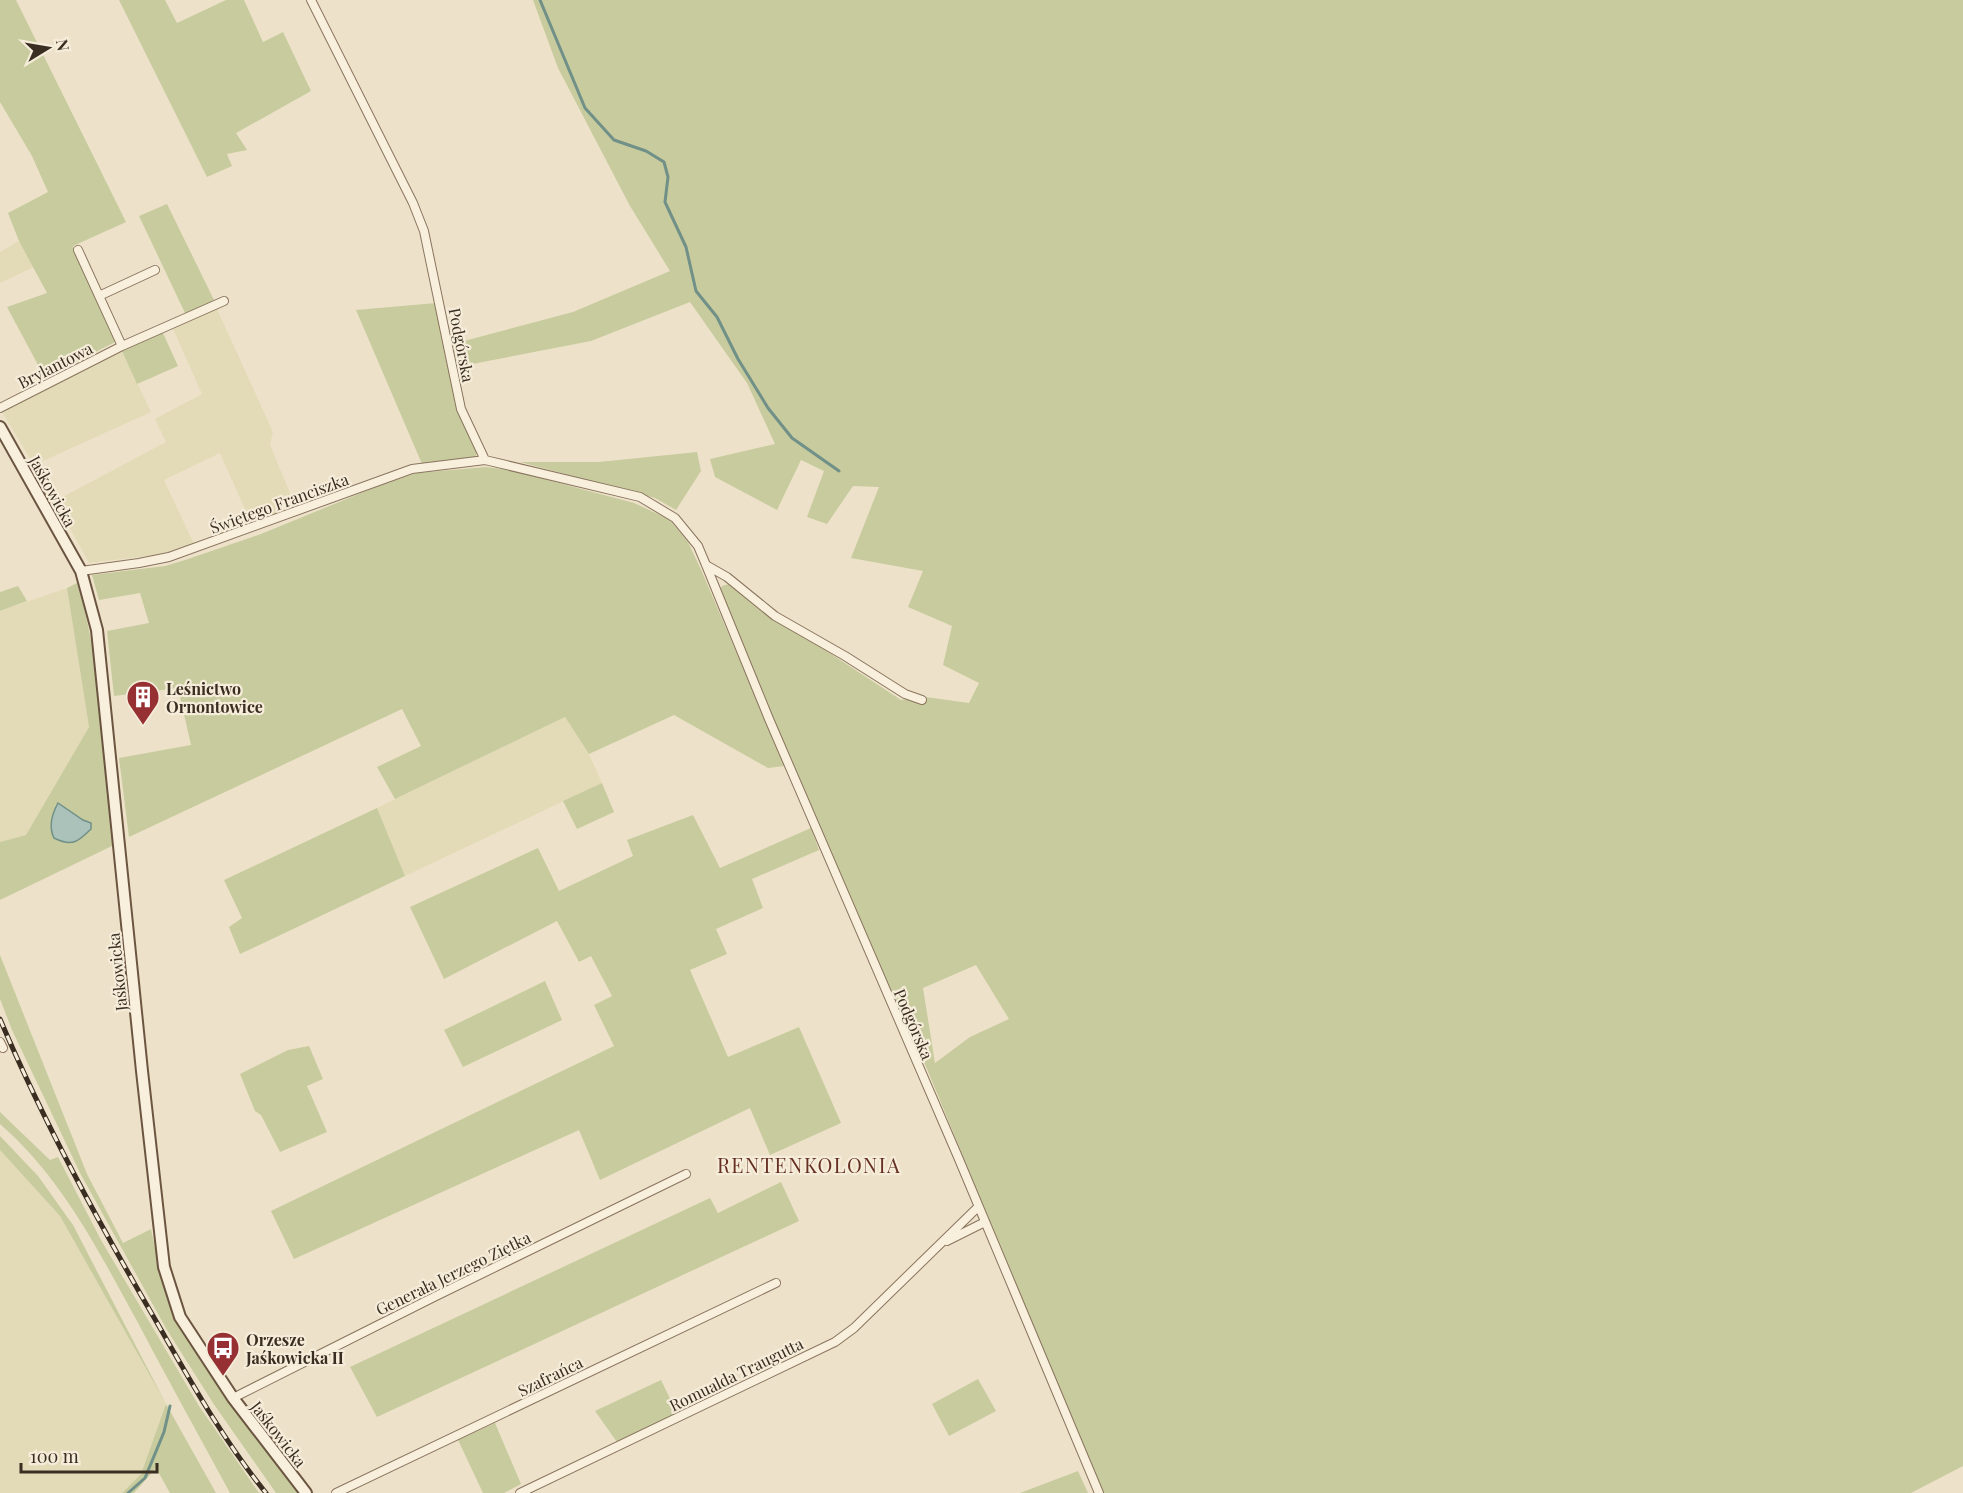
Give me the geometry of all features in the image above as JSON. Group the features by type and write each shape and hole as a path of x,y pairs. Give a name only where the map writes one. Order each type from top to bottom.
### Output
{"street":[{"name":"Podgórska","path":"311,0 424,231 461,409 485,460 640,497 675,518 698,546 769,719 1099,1493"},
{"path":"78,250 122,346"},
{"path":"99,296 155,270"},
{"name":"Brylantowa","path":"0,408 122,346 224,301"},
{"name":"Jaśkowicka","path":"0,427 81,571 97,630 164,1267 180,1317 233,1398 306,1493"},
{"name":"Świętego Franciszka","path":"81,571 139,563 169,556 412,469 485,460"},
{"name":"Podgórska","path":"706,564 727,577 775,616 905,694 922,700"},
{"name":"Generała Jerzego Ziętka","path":"233,1398 687,1174"},
{"name":"Romualda Traugutta","path":"520,1493 835,1341 854,1328 978,1207"},
{"name":"Romualda Traugutta","path":"940,1245 985,1222"},
{"name":"Szafrańca","path":"336,1493 776,1283"}],"shaded area":[{"path":"19,241 34,267 0,283 0,252"},
{"path":"217,309 273,432 270,445 296,507 251,523 220,453 164,480 194,544 164,554 89,563 55,501 166,442 155,419 202,394 173,329"},
{"path":"122,351 151,412 34,465 2,412"},
{"path":"67,588 89,727 26,835 0,842 0,611"},
{"path":"565,717 589,754 602,783 405,876 377,808"},
{"path":"0,1150 60,1216 166,1404 141,1474 122,1493 0,1493"}],"green space":[{"path":"0,0 16,0 126,222 73,246 117,341 45,378 7,307 47,293 19,241 8,213 48,192 32,156 0,102"},
{"path":"119,0 165,0 177,23 226,0 244,0 263,42 283,32 311,91 236,133 247,150 227,154 232,166 207,177"},
{"path":"533,0 1963,0 1963,1466 1911,1493 1102,1493 927,1069 867,937 719,591 722,586 729,584 770,618 819,646 901,700 926,697 969,703 979,683 943,665 952,626 908,607 923,571 851,558 879,487 853,486 827,524 807,517 824,471 801,460 777,510 715,477 710,459 775,444 747,383 690,302 591,341 457,367 453,344 573,312 670,271 630,206 558,68","holes":["976,965 1009,1019 970,1037 935,1063 923,988"]},
{"path":"167,204 215,302 186,315 139,216"},
{"path":"436,303 459,414 476,448 476,457 422,464 356,310"},
{"path":"162,331 178,366 137,384 122,351"},
{"path":"697,452 701,471 676,510 655,498 520,462 599,462"},
{"path":"486,467 510,470 634,503 669,519 688,542 785,766 768,768 674,715 589,754 565,717 395,799 377,767 421,746 402,709 129,837 119,758 191,745 178,688 114,696 107,631 149,623 140,593 99,600 92,575 165,566 185,560 261,534 378,486 417,473"},
{"path":"77,583 86,615 97,680 114,845 0,900 0,842 26,835 89,727 67,588"},
{"path":"18,586 27,601 0,611 0,592"},
{"path":"602,783 614,812 577,829 563,801"},
{"path":"377,808 405,876 240,954 229,927 242,918 224,880"},
{"path":"693,815 720,868 811,828 819,850 752,879 763,908 716,929 727,954 690,970 728,1057 799,1027 841,1123 770,1155 750,1108 600,1180 579,1130 294,1259 271,1211 614,1046 594,1005 612,996 591,956 579,962 557,921 444,979 410,907 538,848 559,891 633,856 627,840"},
{"path":"0,955 87,1174 123,1243 151,1229 159,1267 177,1318 228,1399 300,1493 276,1493 213,1403 167,1330 80,1173 12,1030 0,999"},
{"path":"545,981 562,1020 463,1067 444,1030"},
{"path":"309,1046 323,1079 307,1086 327,1132 280,1152 261,1115 255,1111 240,1074 288,1050"},
{"path":"0,1112 50,1160 58,1157 101,1240 199,1406 259,1493 230,1493 93,1242 42,1168 0,1124"},
{"path":"0,1136 38,1176 73,1225 166,1404 60,1216 0,1150"},
{"path":"781,1182 799,1221 377,1417 350,1367 710,1198 718,1213"},
{"path":"978,1379 996,1411 949,1436 932,1404"},
{"path":"661,1380 677,1413 617,1442 595,1411"},
{"path":"166,1404 216,1493 170,1493 156,1468 134,1493 122,1493 141,1474"},
{"path":"495,1423 521,1484 504,1493 483,1493 458,1440"},
{"path":"1078,1471 1088,1493 1020,1493"}],"water":[{"path":"58,803 91,823 91,829 74,842 54,838 51,829 52,820"}],"waterway":[{"path":"540,0 585,108 614,140 646,151 664,162 668,177 665,202 686,247 696,291 717,317 738,359 768,408 792,438 839,471"},
{"path":"128,1493 145,1478 164,1432 170,1406"}],"railway":[{"path":"0,1019 54,1134 114,1247 208,1409 235,1452 266,1493"}],"place":[{"name":"Leśnictwo Ornontowice","path":"143,726"},
{"name":"Orzesze Jaśkowicka II","path":"223,1377"}],"district":[{"name":"RENTENKOLONIA","path":"809,1164"}]}
